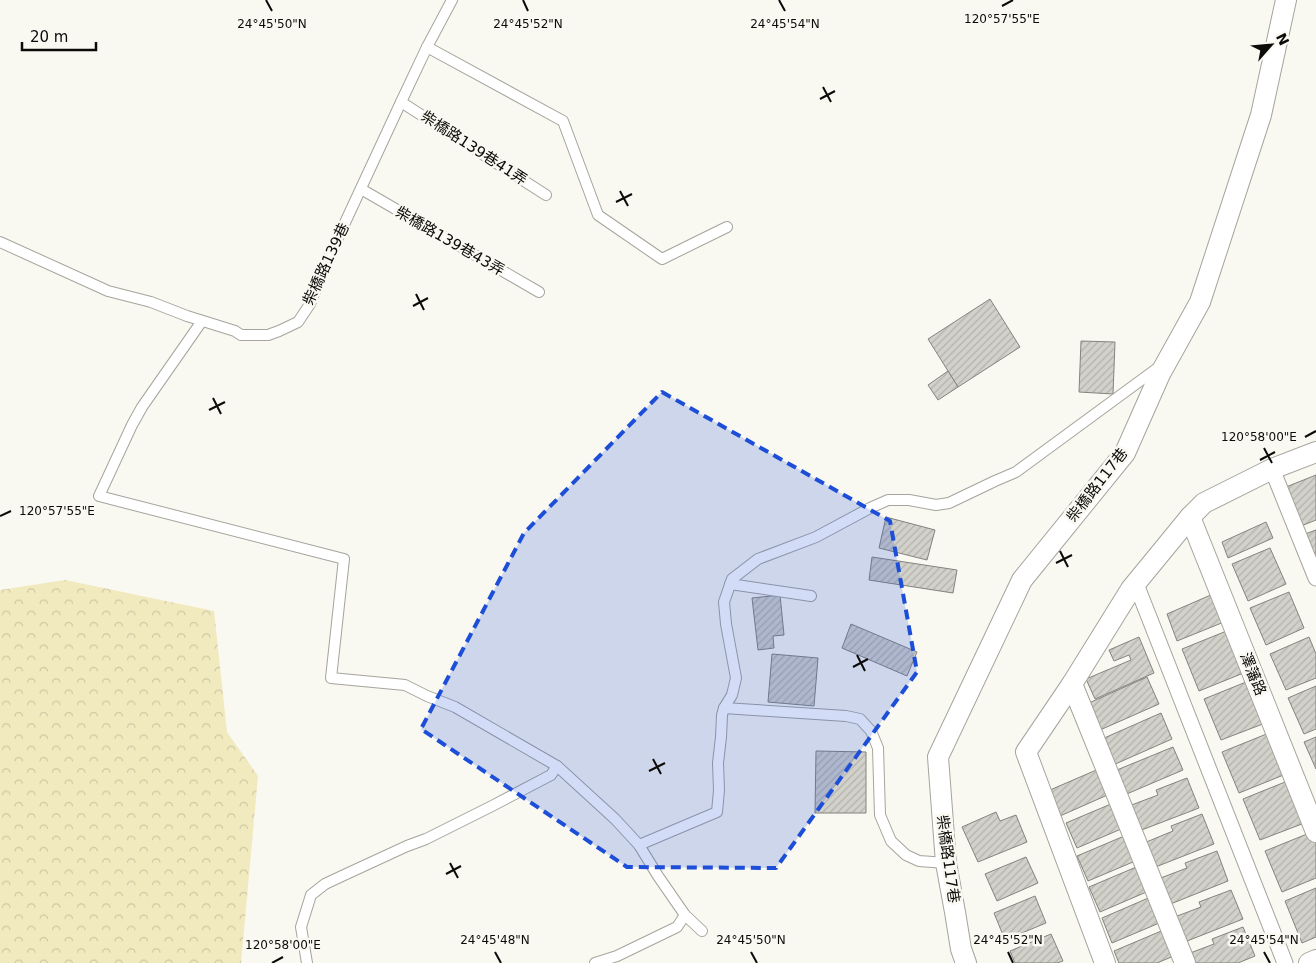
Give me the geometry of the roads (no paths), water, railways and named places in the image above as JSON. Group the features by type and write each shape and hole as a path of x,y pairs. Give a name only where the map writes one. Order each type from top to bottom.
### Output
{"street":[{"name":"柴橋路117巷","path":"966,963 961,949 946,863 938,757 1022,580 1125,453 1168,360 1200,302 1261,115 1286,0"},
{"path":"1105,963 1026,752 1072,684 1131,589 1190,517 1204,503 1272,469 1316,452"},
{"path":"1272,469 1316,578"},
{"name":"澤藩路","path":"1190,517 1316,832"},
{"path":"1136,584 1285,963"},
{"path":"1072,684 1185,963"},
{"path":"1310,963 1316,960"}],"lane":[{"name":"柴橋路139巷","path":"0,242 108,291 151,302 241,335 268,334 298,322 310,304 323,270 401,102 452,0"},
{"path":"427,47 563,121 598,215 662,259 727,227"},
{"name":"柴橋路139巷41弄","path":"401,102 546,195"},
{"name":"柴橋路139巷43弄","path":"361,189 538,292"},
{"path":"202,321 142,407 99,496 344,558 331,678 405,685 426,696 455,707 557,766 615,819 639,845 685,914 702,931"},
{"path":"639,845 717,812 722,714 732,696 736,678 724,602 732,580 758,559 816,537 888,500 909,500 936,505 950,503 1016,472 1168,360"},
{"path":"730,584 811,596"},
{"path":"724,708 860,718 871,731 878,748 880,815 891,841 906,856 919,861 946,863"},
{"path":"307,963 301,927 311,895 325,884 492,806 551,775 557,766"},
{"path":"595,963 616,956 677,926 685,914"}]}
